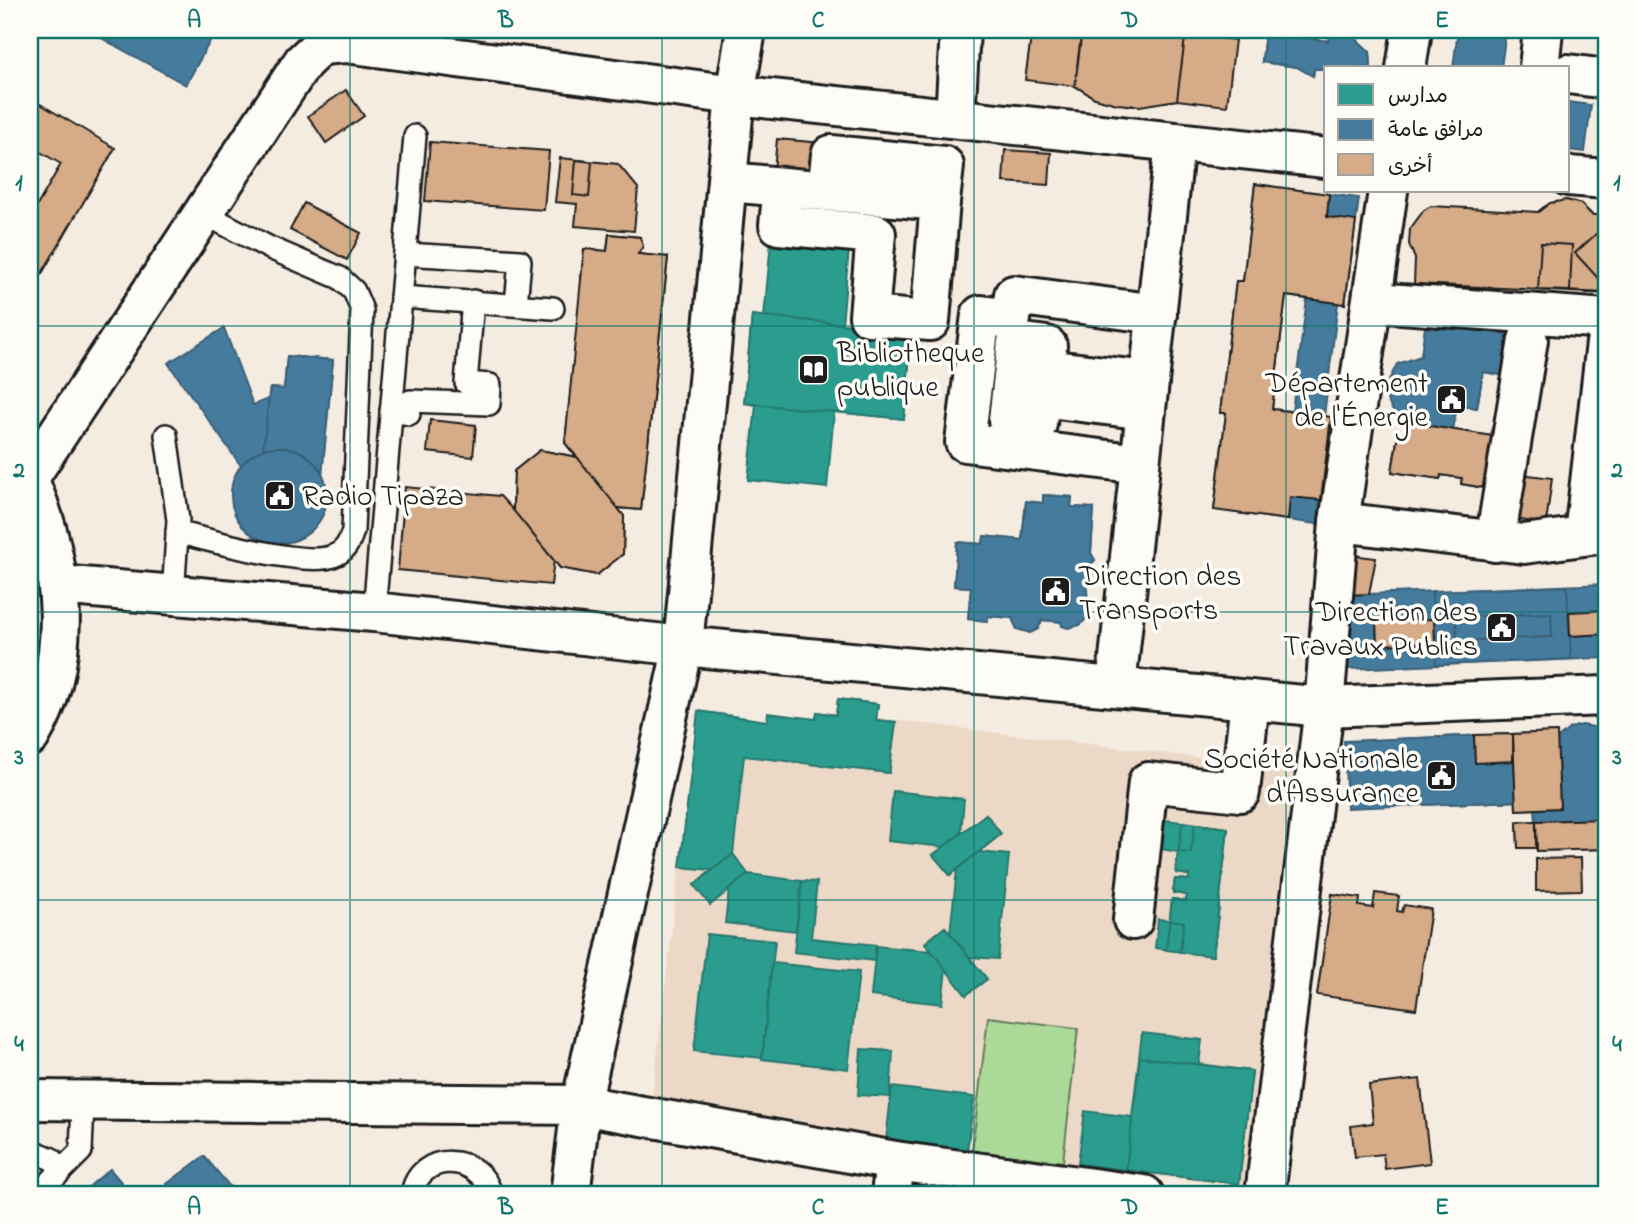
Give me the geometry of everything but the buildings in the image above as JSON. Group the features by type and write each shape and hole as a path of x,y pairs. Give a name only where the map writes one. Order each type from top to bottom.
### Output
{"street":[{"path":"570,1195 581,1105 683,646 735,95 746,30"},
{"path":"955,118 960,30"},
{"path":"1406,66 1412,30"},
{"path":"1539,66 1543,30"},
{"path":"30,475 303,62 321,45 346,43 735,95 1324,158"},
{"path":"1570,74 1606,79"},
{"path":"1116,686 1175,142"},
{"path":"1570,176 1606,179"},
{"path":"728,182 940,201 930,321 869,316 876,234 779,225 783,187"},
{"path":"1265,1195 1324,707 1339,522 1374,302 1388,192"},
{"path":"1140,464 965,442 981,315 1011,319 1014,295 1157,314"},
{"path":"1374,302 1606,319"},
{"path":"1494,542 1528,340"},
{"path":"1339,522 1524,544 1595,534 1606,343"},
{"path":"30,483 48,530 59,585 60,627 52,680 30,736"},
{"path":"59,585 374,612 683,646 1324,707 1606,696"},
{"path":"1133,920 1148,782 1240,792 1250,700"},
{"path":"30,1100 83,1103 581,1105 893,1178 1144,1195"}],"lane":[{"path":"374,612 415,136"},
{"path":"177,532 221,544 321,559 342,552 349,543 352,531 362,310 359,300 340,278 270,248 203,213"},
{"path":"405,254 520,261 516,304"},
{"path":"401,297 553,307"},
{"path":"391,411 409,414 410,401 489,404 490,385 467,383 474,301"},
{"path":"166,435 175,495 177,532 173,595"},
{"path":"37,1195 81,1151 83,1103"},
{"path":"30,1150 52,1159 62,1170"},
{"path":"412,1195 418,1179 425,1171 443,1162 454,1161 473,1168 494,1195"}],"shaded area":[{"path":"837,698 879,703 878,718 1293,769 1244,1187 650,1115 698,710 766,720 767,712 814,718 816,712 835,714"}],"green space":[{"path":"988,1017 1078,1028 1063,1162 972,1151"}],"place":[{"name":"Bibliotheque publique","path":"814,369"},
{"name":"Département de l'Énergie","path":"1451,399"},
{"name":"Radio Tipaza","path":"279,495"},
{"name":"Direction des Transports","path":"1056,592"},
{"name":"Direction des Travaux Publics","path":"1501,628"},
{"name":"Société Nationale d'Assurance","path":"1442,775"}]}
